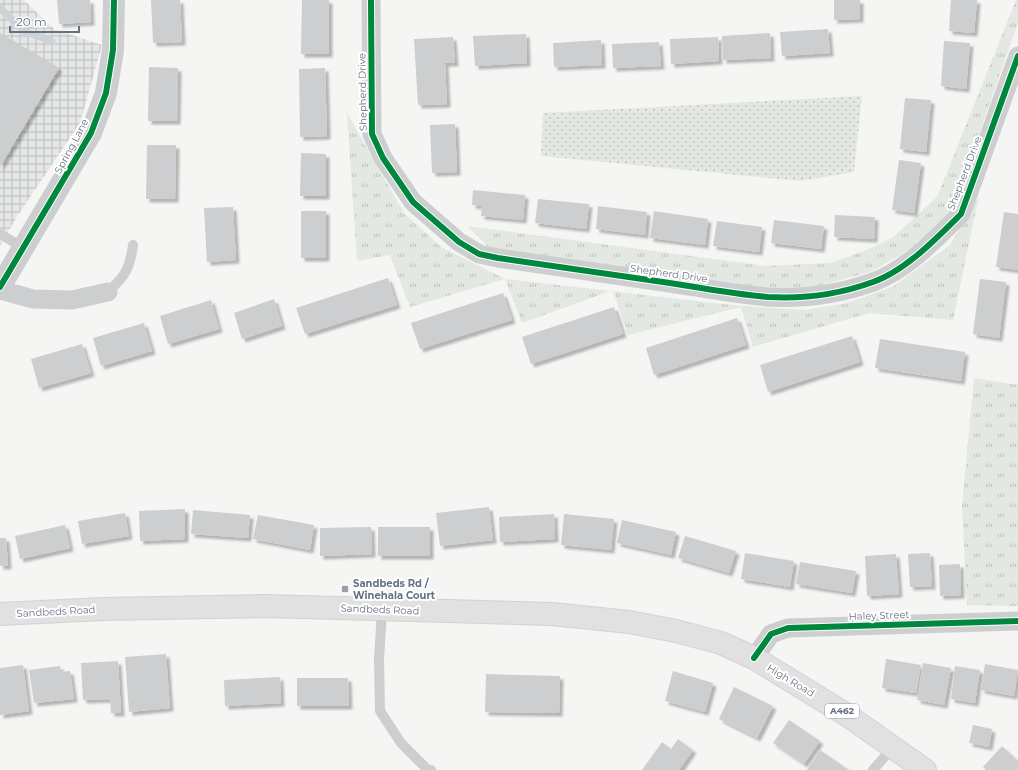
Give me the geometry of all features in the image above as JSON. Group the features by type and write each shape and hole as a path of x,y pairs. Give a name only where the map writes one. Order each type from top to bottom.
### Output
{"main road":[{"name":"Sandbeds Road","path":"0,614 103,609 266,606 552,614 628,622 676,631 721,643 754,658"},
{"name":"High Road","path":"754,658 804,688 894,746 916,767"}],"street":[{"name":"Spring Lane","path":"0,288 92,133 106,93 112,50 114,0"},
{"name":"Shepherd Drive","path":"371,0 372,134 383,158 413,202 459,242 479,254 498,258 769,297 818,295 848,290 874,282 902,266 943,233 961,214 1018,56"},
{"path":"0,288 33,299 72,300 108,292"},
{"name":"Haley Street","path":"754,658 771,634 788,628 1018,621"}],"lane":[{"path":"0,234 24,248"},
{"path":"108,292 122,279 128,270 133,245"},
{"path":"382,610 379,660 380,711 401,743 428,770 431,770"},
{"path":"873,770 894,746"}],"shaded area":[{"path":"0,0 24,0 54,29 102,45 80,123 18,215 0,246"}],"green space":[{"path":"1016,0 1018,0 1018,23 951,213 927,236 901,255 870,272 808,289 748,287 492,250 467,226 766,266 830,263 867,250 892,238 937,197"},
{"path":"862,96 854,172 800,181 541,156 543,113"},
{"path":"347,113 404,213 441,247 505,279 410,307 390,255 357,261"},
{"path":"979,196 953,320 869,313 753,347 741,307 628,335 613,291 741,306 806,310 847,303 894,286 950,245"},
{"path":"505,279 610,291 522,323"},
{"path":"974,378 1018,385 1018,606 967,605 962,505"}],"building":[{"path":"57,0 90,0 91,22 59,24"},
{"path":"151,0 180,0 182,42 153,43"},
{"path":"302,0 329,0 329,54 301,54"},
{"path":"834,0 860,0 860,19 834,20"},
{"path":"951,0 977,0 974,33 949,31"},
{"path":"828,29 830,53 782,56 780,32"},
{"path":"0,33 59,68 0,167"},
{"path":"770,33 771,58 723,60 722,36"},
{"path":"526,34 527,63 475,66 473,36"},
{"path":"453,37 455,63 445,63 447,104 418,105 414,39"},
{"path":"718,37 719,61 671,64 670,39"},
{"path":"601,40 602,65 554,67 553,43"},
{"path":"944,41 970,43 966,89 941,86"},
{"path":"659,42 661,66 613,68 612,44"},
{"path":"149,67 178,68 177,121 148,121"},
{"path":"325,68 327,136 300,137 299,69"},
{"path":"905,98 931,100 926,152 900,149"},
{"path":"455,124 457,172 432,173 430,125"},
{"path":"147,145 176,145 175,199 146,199"},
{"path":"301,153 326,154 326,196 300,196"},
{"path":"899,160 921,163 914,213 892,210"},
{"path":"473,190 525,195 523,220 481,216 482,206 472,205"},
{"path":"538,199 589,204 586,229 535,223"},
{"path":"598,206 647,212 645,235 596,229"},
{"path":"233,207 236,260 207,262 204,208"},
{"path":"301,211 326,211 326,258 301,258"},
{"path":"654,211 708,219 705,245 650,238"},
{"path":"1004,212 1018,214 1018,270 996,267"},
{"path":"835,215 875,217 874,239 834,237"},
{"path":"774,220 824,226 821,249 771,243"},
{"path":"717,221 762,227 759,252 713,246"},
{"path":"388,278 397,305 305,334 296,308"},
{"path":"980,279 1006,282 999,338 973,334"},
{"path":"503,293 512,320 420,349 411,323"},
{"path":"274,299 282,326 242,339 234,313"},
{"path":"211,300 219,329 168,344 160,316"},
{"path":"614,307 623,334 531,364 522,337"},
{"path":"737,318 746,345 654,375 646,348"},
{"path":"144,323 152,351 101,366 93,338"},
{"path":"852,336 860,362 768,392 760,365"},
{"path":"880,339 965,352 961,381 875,368"},
{"path":"82,344 91,373 39,388 31,359"},
{"path":"489,507 493,540 440,546 436,513"},
{"path":"185,509 185,539 140,541 139,511"},
{"path":"193,510 250,515 248,538 191,534"},
{"path":"125,513 129,536 82,544 78,521"},
{"path":"554,514 555,539 500,542 499,517"},
{"path":"564,514 614,519 611,550 561,545"},
{"path":"258,515 314,525 310,550 253,539"},
{"path":"622,520 676,532 671,555 617,543"},
{"path":"65,525 70,548 20,559 15,536"},
{"path":"371,527 372,554 320,556 320,528"},
{"path":"378,527 430,527 430,556 378,556"},
{"path":"685,536 736,551 729,573 678,558"},
{"path":"0,538 6,538 8,566 0,566"},
{"path":"745,553 794,561 790,587 741,579"},
{"path":"930,553 932,586 910,587 908,554"},
{"path":"896,554 899,594 867,596 865,556"},
{"path":"800,562 856,571 852,593 796,584"},
{"path":"960,564 961,595 940,596 939,565"},
{"path":"166,654 170,708 129,712 125,657"},
{"path":"886,659 921,665 916,693 882,688"},
{"path":"118,661 121,713 111,713 110,699 83,700 81,663"},
{"path":"923,663 951,668 944,705 917,700"},
{"path":"985,664 1018,670 1014,696 981,690"},
{"path":"23,665 29,711 0,715 0,668"},
{"path":"60,666 61,672 70,671 74,699 34,703 29,670"},
{"path":"955,666 980,670 975,703 951,699"},
{"path":"673,671 713,683 705,712 665,701"},
{"path":"486,674 560,676 559,713 485,712"},
{"path":"280,677 281,703 225,706 224,680"},
{"path":"297,678 348,678 349,706 297,706"},
{"path":"734,687 773,706 757,738 719,719"},
{"path":"789,720 820,741 804,764 773,743"},
{"path":"973,725 992,729 989,747 969,743"},
{"path":"678,739 693,750 679,770 642,770 662,742 671,749"},
{"path":"1002,746 1018,761 1018,769 986,770 983,767"},
{"path":"820,750 849,770 807,770"}],"waterway":[{"path":"0,8 25,32 52,41"}],"cycle path":[{"path":"0,287 91,133 106,93 113,50 114,0"},
{"path":"371,0 372,134 383,158 413,202 459,242 479,254 498,258 768,297 821,295 847,290 873,282 885,277 909,262 942,233 961,214 1018,56"},
{"path":"754,658 771,634 788,628 1018,621"}],"place":[{"name":"Sandbeds Rd / Winehala Court","path":"345,589"}]}
